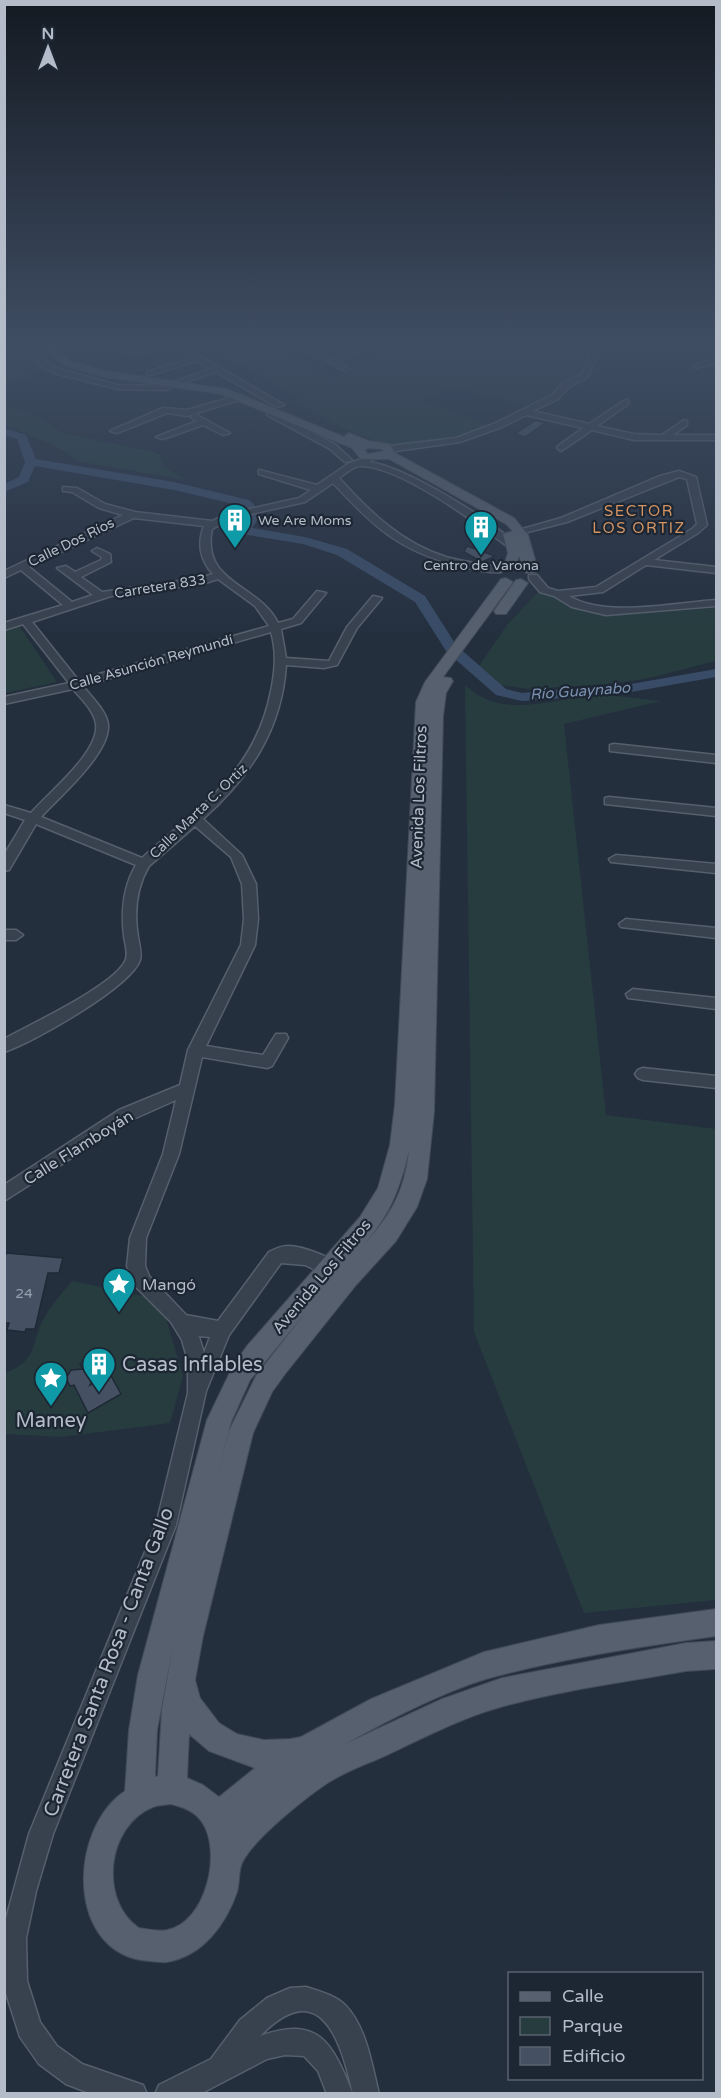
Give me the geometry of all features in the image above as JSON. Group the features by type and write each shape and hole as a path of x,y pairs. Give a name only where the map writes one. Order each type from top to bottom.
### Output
{"main road":[{"path":"329,442 356,456 386,460 496,512 520,531 526,542 528,577"},
{"path":"356,456 381,444 386,460 455,496 499,524 510,535 514,547 498,578 506,582 528,577"},
{"path":"503,567 520,565 528,577"},
{"name":"Avenida Los Filtros","path":"139,1798 143,1730 152,1674 219,1420 249,1363 338,1273 388,1234 409,1200 421,1154 424,1112 435,687 486,622 528,577"},
{"name":"Avenida Los Filtros","path":"486,622 506,582"},
{"name":"Avenida Los Filtros","path":"172,1789 174,1732 182,1672 241,1431 264,1384 338,1273"},
{"path":"216,1819 265,1778 311,1747 381,1709 484,1666 599,1638 717,1622"},
{"path":"226,1857 257,1821 309,1778 452,1709 502,1692 536,1684 686,1658 717,1655"},
{"path":"182,1672 183,1688 190,1712 218,1742 242,1752 268,1755 295,1753 311,1747"},
{"path":"172,1789 194,1796 213,1812 225,1838 227,1868 220,1899 203,1925 180,1943 153,1948 128,1941 109,1922 98,1895 98,1864 107,1834 124,1810 146,1794 172,1789"}],"street":[{"path":"410,454 451,442"},
{"path":"211,524 230,516 302,500 334,478 356,456 375,464 451,442"},
{"path":"561,448 569,442"},
{"path":"262,472 319,489"},
{"path":"520,531 564,520 663,478 679,474 691,477 702,525 599,590 558,594"},
{"path":"334,478 371,519 409,548 434,558 503,567"},
{"path":"66,489 74,490 102,506 134,515"},
{"name":"Calle Dos Ríos","path":"4,575 125,517 134,515 211,524"},
{"name":"Carretera 833","path":"4,627 70,604 101,596 128,590 202,581 218,575 211,569 205,542 206,532 211,524"},
{"path":"75,576 106,562 107,556 97,551"},
{"path":"643,562 715,572"},
{"path":"22,566 70,604"},
{"path":"62,568 101,596"},
{"name":"Calle Marta C. Ortiz","path":"144,863 238,776 258,748 277,689 281,661 279,643 268,615 218,575"},
{"path":"528,577 544,590 558,594 586,609 606,612 713,603 717,590"},
{"name":"Calle Asunción Reymundí","path":"4,700 74,685 297,621 321,593"},
{"path":"281,661 324,666 333,663 351,627 377,598"},
{"path":"4,867 34,817 95,751 102,737 102,719 25,620"},
{"path":"614,748 717,759"},
{"path":"609,801 717,812"},
{"path":"4,809 34,817 114,854 144,863 130,891 128,914 134,959 125,972 94,996 6,1043"},
{"name":"Carretera Santa Rosa - Canta Gallo","path":"134,2094 75,2074 48,2055 28,2028 15,1981 14,1938 24,1891 41,1834 166,1525 197,1393 194,1350 182,1322 142,1281 136,1266 138,1238 171,1154 196,1050 248,945 252,904 249,884 236,855 201,823 192,819"},
{"path":"616,859 717,869"},
{"path":"626,924 717,933"},
{"path":"633,994 717,1004"},
{"path":"196,1050 267,1062 281,1038"},
{"path":"643,1074 717,1082"},
{"name":"Calle Flamboyán","path":"4,1194 125,1116 186,1089"},
{"path":"197,1393 222,1330 275,1257 287,1253 295,1254 338,1273"},
{"path":"182,1322 201,1328 222,1330"},
{"path":"219,2070 254,2024 283,2001 310,1999 337,2014 356,2054 366,2094"},
{"path":"168,2094 188,2087 252,2051 283,2043 310,2044 327,2062 340,2094"}],"green space":[{"path":"45,442 105,442 154,452 160,455 163,466 185,480 80,462"},
{"path":"380,442 429,442 399,446"},
{"path":"539,591 603,616 716,608 716,661 645,679 608,684 529,689 493,684 477,669 507,625"},
{"path":"17,625 57,682 5,693 5,629"},
{"path":"465,685 480,696 511,705 596,696 661,701 564,724 606,1115 716,1129 716,1600 584,1613 474,1332"},
{"path":"72,1281 143,1296 165,1315 183,1376 170,1423 61,1437 5,1434 4,1373 16,1368 29,1356 46,1315"}],"building":[{"name":"Centro de Varona","path":"467,546 495,556 482,562 464,552"},
{"path":"7,1253 63,1258 59,1273 48,1273 35,1329 26,1329 25,1332 7,1330 9,1323 4,1323 4,1256"},
{"path":"91,1357 99,1369 90,1385 110,1374 121,1394 88,1413 74,1385 70,1386 66,1378 71,1370 83,1369 80,1364"}],"waterway":[{"path":"24,442 31,462"},
{"path":"4,489 24,479 31,462"},
{"name":"Río Guaynabo","path":"31,462 174,486 248,504 252,519 246,526 246,531 305,541 342,552 420,599 451,648 501,692 522,697 541,696 631,688 716,673"}],"place":[{"name":"We Are Moms","path":"235,549"},
{"name":"Centro de Varona","path":"481,556"},
{"name":"Mangó","path":"119,1313"},
{"name":"Casas Inflables","path":"99,1393"},
{"name":"Mamey","path":"51,1407"}],"district":[{"name":"SECTOR LOS ORTIZ","path":"639,520"}]}
